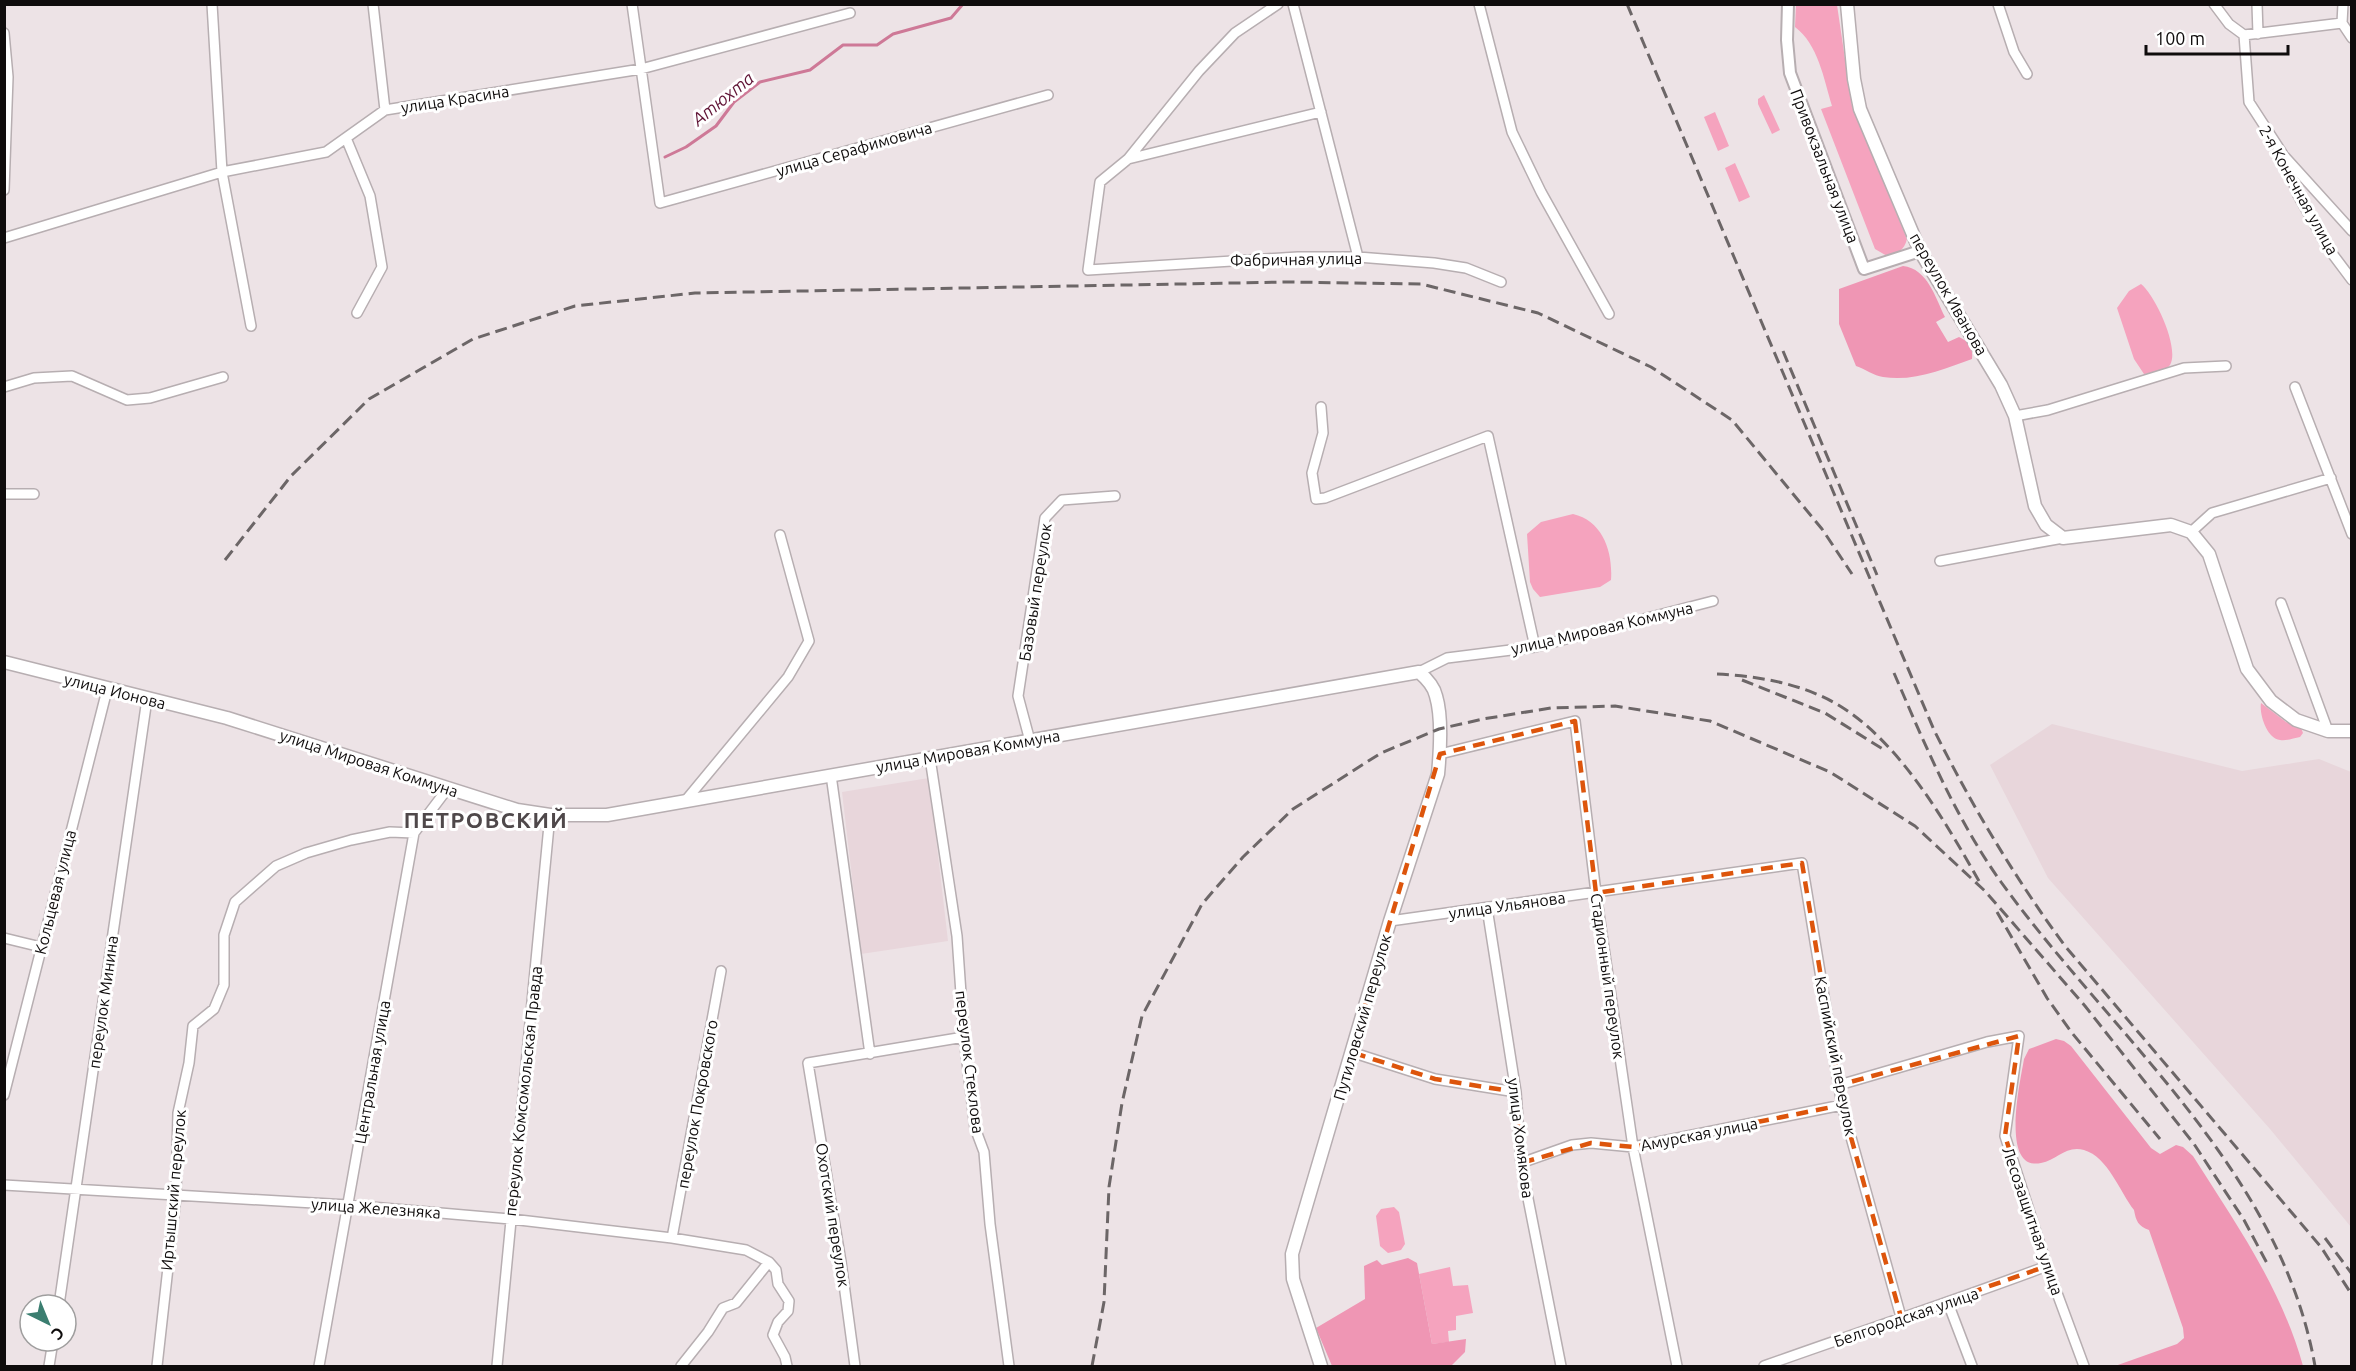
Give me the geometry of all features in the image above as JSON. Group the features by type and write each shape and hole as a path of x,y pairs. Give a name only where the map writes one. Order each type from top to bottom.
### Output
{"main road":[{"name":"переулок Иванова","path":"1847,4 1853,69 1860,109 1920,251 1959,318 1992,367 2015,416 2036,506 2046,525 2062,538"},
{"path":"2062,538 2171,525 2191,532 2209,554 2247,669 2271,701 2296,720 2328,731 2352,731"},
{"name":"улица Ионова","path":"4,663 107,690 227,717"},
{"name":"улица Мировая Коммуна","path":"227,717 517,810 550,815 607,815 1419,672"},
{"name":"Путиловский переулок","path":"1321,1366 1293,1279 1293,1254 1389,921 1438,774 1440,754 1436,695 1419,672"}],"street":[{"path":"212,4 222,172 251,326"},
{"path":"373,4 385,110"},
{"path":"632,4 641,69"},
{"path":"1128,159 1199,70 1235,33 1278,4"},
{"path":"1293,4 1358,257"},
{"path":"1479,4 1512,132 1541,192 1609,314"},
{"name":"Привокзальная улица","path":"1788,4 1787,40 1790,73 1864,269 1920,251"},
{"path":"1998,4 2014,52 2027,74"},
{"path":"2214,4 2229,24 2244,35 2342,23"},
{"path":"2257,4 2259,34"},
{"path":"2343,4 2342,23 2352,38"},
{"name":"улица Красина","path":"4,238 222,172 326,152 385,110 641,69 850,13"},
{"path":"4,33 8,77 4,190"},
{"name":"2-я Конечная улица","path":"2244,35 2249,102 2282,153 2298,195 2328,248 2352,280"},
{"name":"улица Серафимовича","path":"641,69 660,203 1048,95"},
{"path":"1128,159 1321,112"},
{"path":"346,138 370,196 382,267 357,313"},
{"path":"2282,153 2352,231"},
{"name":"Фабричная улица","path":"1128,159 1100,182 1088,270 1298,257 1358,257 1466,268 1501,282"},
{"path":"2015,416 2048,410 2184,368 2226,366"},
{"path":"4,387 34,378 72,376 127,400 150,398 223,377"},
{"path":"2295,387 2352,534"},
{"path":"1321,407 1323,433 1312,473 1316,499 1325,498 1488,436 1535,647"},
{"path":"2191,532 2212,513 2331,478"},
{"path":"4,494 34,494"},
{"name":"Базовый переулок","path":"1030,741 1018,696 1045,518 1062,500 1115,496"},
{"path":"686,800 788,677 809,641 780,535"},
{"path":"1940,561 2062,538"},
{"name":"улица Мировая Коммуна","path":"1419,672 1447,658 1535,647 1713,601"},
{"path":"2282,603 2328,731"},
{"name":"Кольцевая улица","path":"4,1095 107,690"},
{"name":"переулок Минина","path":"61,1293 147,699"},
{"name":"Стадионный переулок","path":"1440,754 1575,721 1596,893 1633,1148 1677,1366"},
{"name":"переулок Стеклова","path":"930,758 957,936 963,1037 975,1128 984,1152 990,1224 1009,1366"},
{"path":"831,775 870,1053 963,1037"},
{"name":"Центральная улица","path":"320,1366 414,833 447,788"},
{"name":"переулок Комсомольская Правда","path":"498,1366 550,815"},
{"name":"Иртышский переулок","path":"157,1366 176,1196 177,1113 189,1064 193,1026 214,1010 224,985 224,935 235,902 276,866 306,852 390,832 414,833"},
{"name":"улица Ульянова","path":"1389,921 1802,863"},
{"name":"Каспийский переулок","path":"1802,863 1842,1105 1901,1317"},
{"name":"улица Хомякова","path":"1487,908 1516,1092 1521,1163 1561,1366"},
{"path":"4,938 41,947"},
{"name":"переулок Покровского","path":"672,1238 721,971"},
{"name":"Лесозащитная улица","path":"1839,1085 1987,1042 2019,1036 2005,1136 2047,1266 2084,1366"},
{"path":"1352,1052 1435,1079 1516,1092"},
{"name":"Охотский переулок","path":"855,1366 841,1262 808,1063 870,1053"},
{"name":"Амурская улица","path":"1521,1163 1572,1145 1591,1143 1633,1148 1842,1105"},
{"name":"улица Железняка","path":"4,1185 348,1205 511,1219 672,1238 746,1250 769,1262"},
{"path":"681,1366 708,1332 723,1308 736,1303 769,1262 776,1270 778,1284 789,1301 788,1311 778,1322 772,1335 785,1357 787,1366"},
{"name":"Белгородская улица","path":"1764,1366 1901,1317 1948,1304 2047,1266"},
{"path":"1948,1304 1971,1366"}],"highlighted area":[{"path":"1575,721 1596,893 1802,863 1839,1085 2019,1036 2005,1136 2047,1266 1901,1317 1842,1105 1633,1147 1591,1143 1521,1163 1516,1092 1435,1079 1351,1052 1440,754"}],"shaded area":[{"path":"1796,5 1837,5 1852,106 1907,239 1902,249 1894,254 1887,256 1875,249 1821,109 1832,106 1815,52 1803,34 1795,27"},
{"path":"1764,95 1780,130 1772,134 1758,104 1758,99"},
{"path":"1715,112 1729,146 1718,151 1704,117"},
{"path":"1735,163 1750,197 1739,202 1725,168"},
{"path":"1903,266 1912,268 1925,278 1945,317 1936,322 1948,342 1959,337 1968,343 1972,351 1972,359 1929,374 1906,378 1880,376 1856,366 1839,324 1839,289"},
{"path":"2141,284 2159,310 2172,347 2170,365 2165,370 2144,374 2134,359 2117,308 2129,291"},
{"path":"1573,514 1592,523 1604,539 1610,559 1611,580 1600,587 1540,597 1530,582 1527,534 1541,522"},
{"path":"2261,703 2286,722 2301,728 2303,733 2300,737 2288,740 2275,739 2268,731 2263,719"},
{"path":"2052,724 2242,771 2319,759 2351,772 2351,1227 2270,1129 2048,878 1990,765"},
{"path":"929,778 948,941 861,954 842,792"},
{"path":"2056,1039 2071,1046 2151,1148 2160,1154 2176,1145 2183,1147 2193,1156 2241,1231 2270,1283 2283,1309 2303,1366 2115,1366 2177,1344 2184,1338 2183,1328 2149,1230 2138,1223 2134,1210 2107,1167 2092,1154 2078,1149 2067,1151 2041,1163 2028,1162 2020,1153 2016,1139 2016,1122 2024,1059 2029,1049"},
{"path":"1394,1207 1399,1212 1405,1244 1401,1250 1388,1253 1380,1246 1376,1216 1381,1209"},
{"path":"1408,1258 1417,1263 1432,1344 1466,1339 1465,1352 1451,1366 1332,1366 1316,1328 1365,1299 1364,1266 1377,1260 1382,1265"},
{"path":"1450,1267 1453,1286 1468,1285 1473,1313 1456,1316 1456,1330 1448,1331 1449,1342 1432,1344 1419,1274"}],"waterway":[{"name":"Атюхта","path":"665,157 686,147 716,126 734,102 760,82 810,70 843,45 877,45 893,34 951,18 963,4"}],"railway":[{"path":"1627,4 1934,730 1963,786 2012,868 2065,946 2321,1247 2352,1295"},
{"path":"225,560 291,476 369,399 473,339 575,306 695,293 1289,282 1421,284 1538,313 1651,367 1732,420 1822,529 1852,574"},
{"path":"1783,351 1877,575"},
{"path":"1894,673 1956,807 2001,882 2045,939 2187,1108 2230,1167 2267,1229 2296,1295 2315,1366"},
{"path":"1717,674 1781,682 1812,692 1840,706 1862,722 1882,741 1919,785 1979,881"},
{"path":"1742,680 1825,713 1886,751"},
{"path":"1092,1366 1104,1302 1109,1187 1122,1103 1142,1016 1202,904 1243,857 1293,809 1381,753 1439,729 1551,708 1615,706 1710,721 1830,772 1915,826 1985,891 2085,1006 2194,1144 2244,1220 2269,1267"},
{"path":"1997,912 2047,998 2072,1033 2160,1139"},
{"path":"2325,1238 2352,1274"}],"district":[{"name":"ПЕТРОВСКИЙ","path":"486,820"}]}
